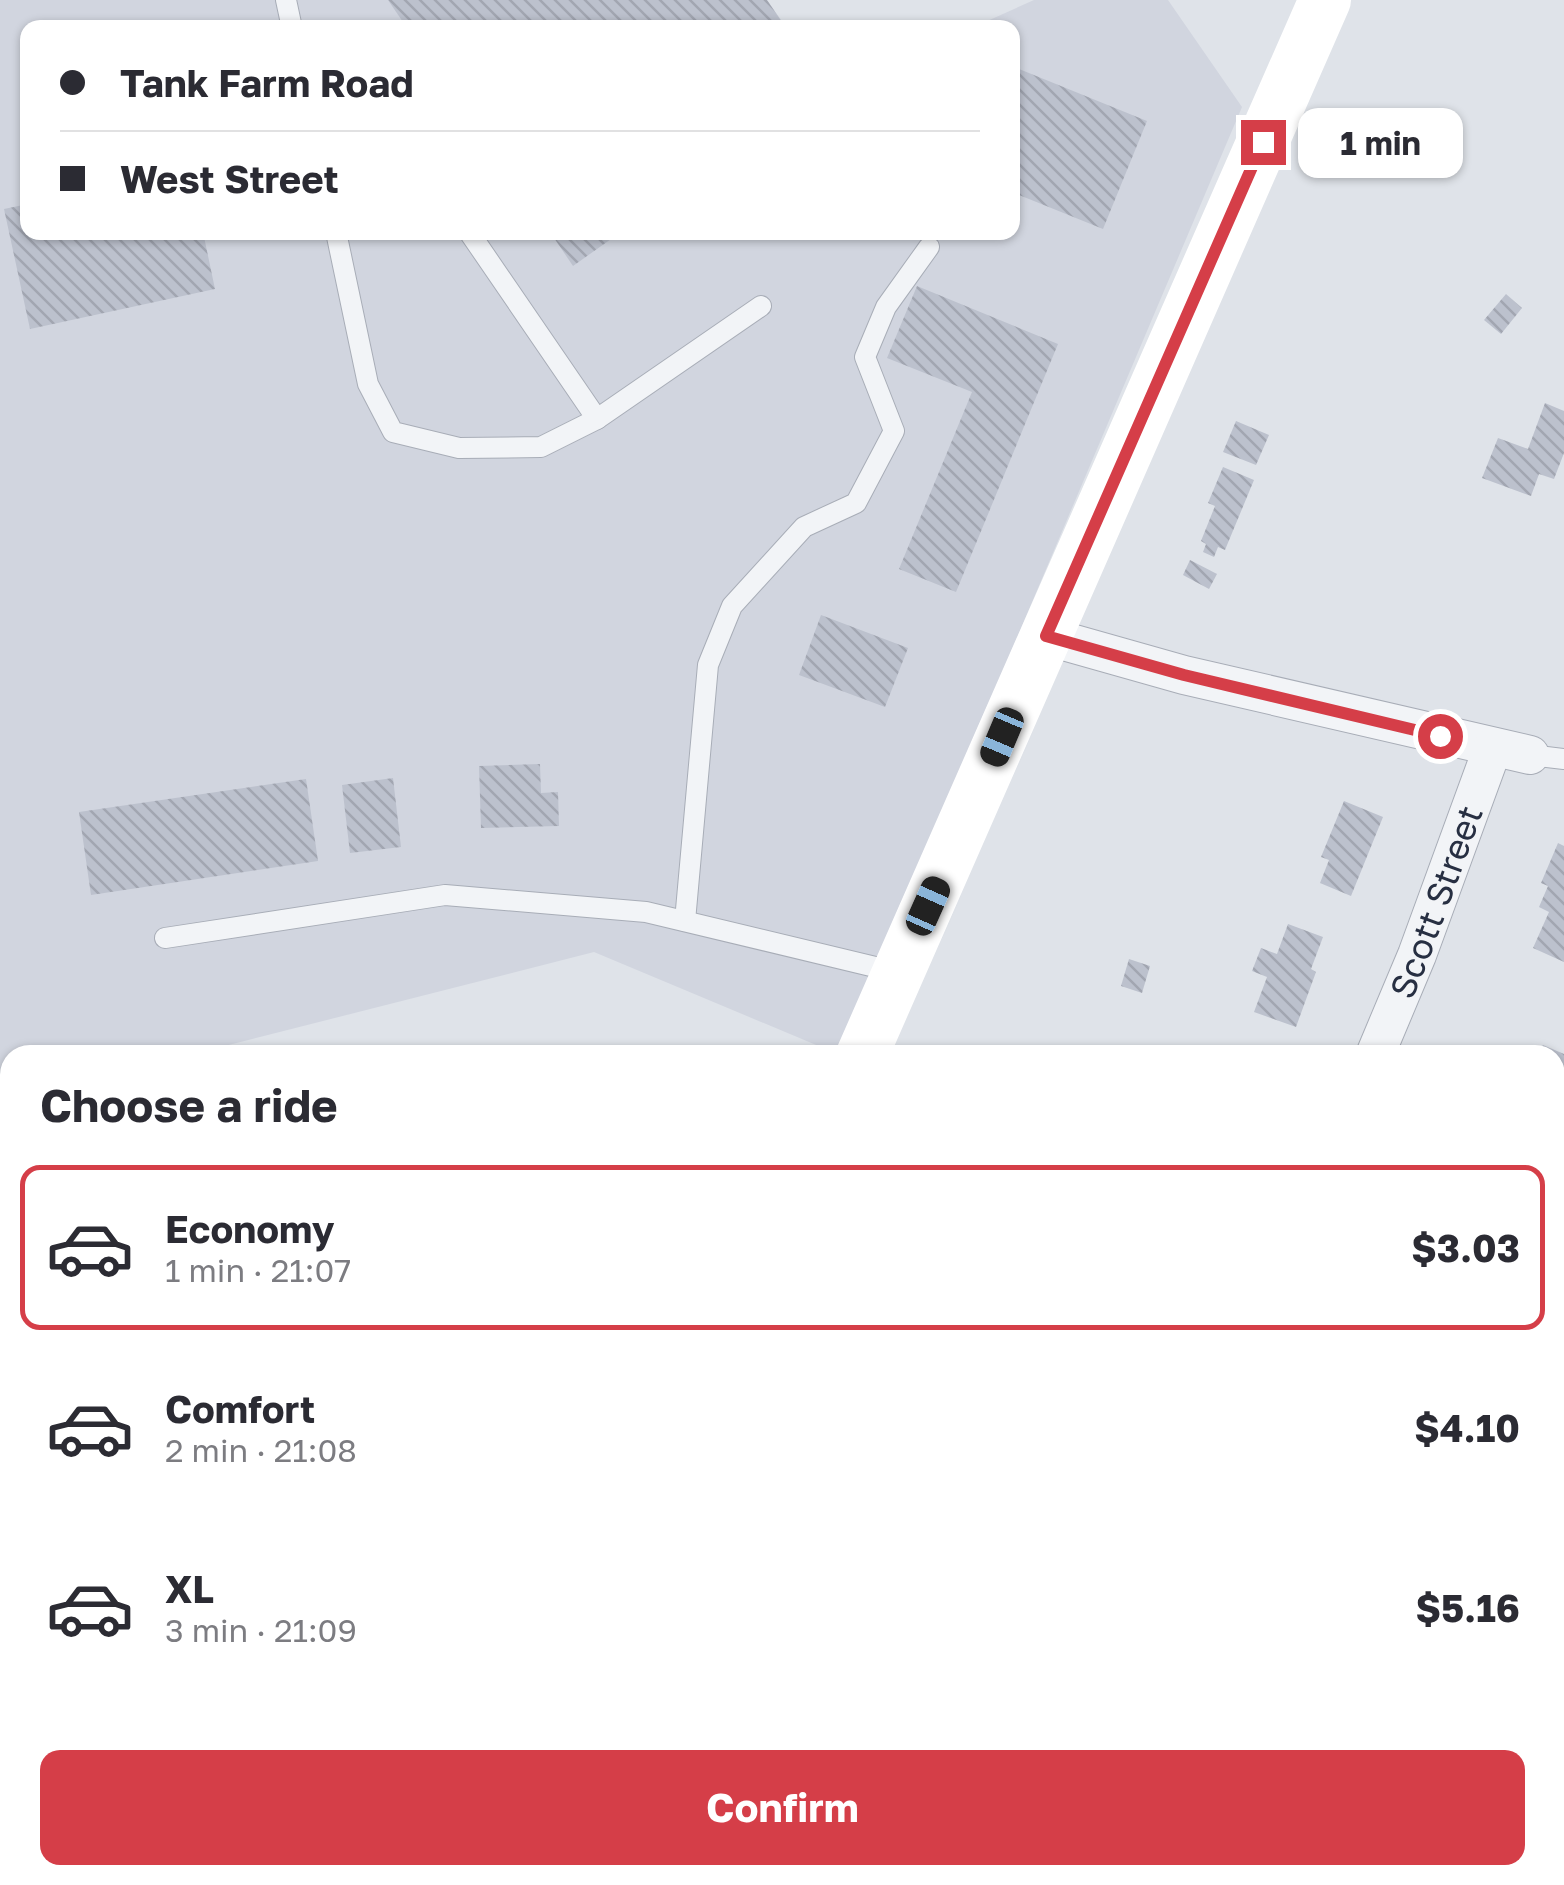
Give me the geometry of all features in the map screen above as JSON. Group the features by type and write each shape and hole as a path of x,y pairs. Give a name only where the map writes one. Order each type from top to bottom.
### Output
{"main road":[{"path":"866,1045 1325,0"}],"street":[{"path":"1046,636 1184,675 1547,757"},
{"name":"Scott Street","path":"1379,1045 1433,913 1493,747"}],"lane":[{"path":"338,240 368,384 394,432 460,448 541,447 598,419 760,306"},
{"path":"475,240 598,419"},
{"path":"685,921 708,665 732,606 804,527 856,502 894,431 866,357 886,306 928,247"},
{"path":"165,938 446,895 646,912 898,973"}],"shaded area":[{"path":"0,0 767,0 781,20 20,20 20,240 1020,240 1020,20 990,20 1034,0 1168,0 1242,107 844,1045 816,1045 594,952 229,1045 0,1045"}],"building":[{"path":"388,0 767,0 781,20 402,20"},
{"path":"1020,69 1147,121 1103,229 1020,195"},
{"path":"20,206 20,240 205,240 215,289 30,329 4,209"},
{"path":"555,240 610,240 573,266"},
{"path":"917,286 1058,344 956,592 899,569 972,392 887,358"},
{"path":"1506,294 1522,308 1501,334 1484,320"},
{"path":"1545,403 1564,411 1564,453 1554,479 1539,474 1531,496 1482,478 1498,438 1528,449"},
{"path":"1236,421 1269,435 1256,465 1223,452"},
{"path":"1223,467 1254,480 1225,550 1218,547 1214,557 1203,552 1206,544 1201,541 1215,506 1208,503"},
{"path":"1190,560 1217,574 1209,589 1183,575"},
{"path":"821,615 908,648 885,707 799,675"},
{"path":"540,764 541,793 558,792 559,826 481,828 479,766"},
{"path":"393,778 401,847 350,853 342,785"},
{"path":"306,779 318,861 91,895 79,812"},
{"path":"1344,801 1383,817 1351,896 1320,883 1329,860 1321,857"},
{"path":"1558,843 1564,846 1564,962 1533,948 1549,912 1539,907 1548,886 1541,883"},
{"path":"1288,924 1323,937 1311,969 1316,972 1296,1027 1254,1012 1267,977 1252,971 1261,948 1277,954"},
{"path":"1129,959 1150,966 1142,993 1121,986"}],"route":[{"path":"1263,142 1046,636 1184,675 1440,736"}]}
